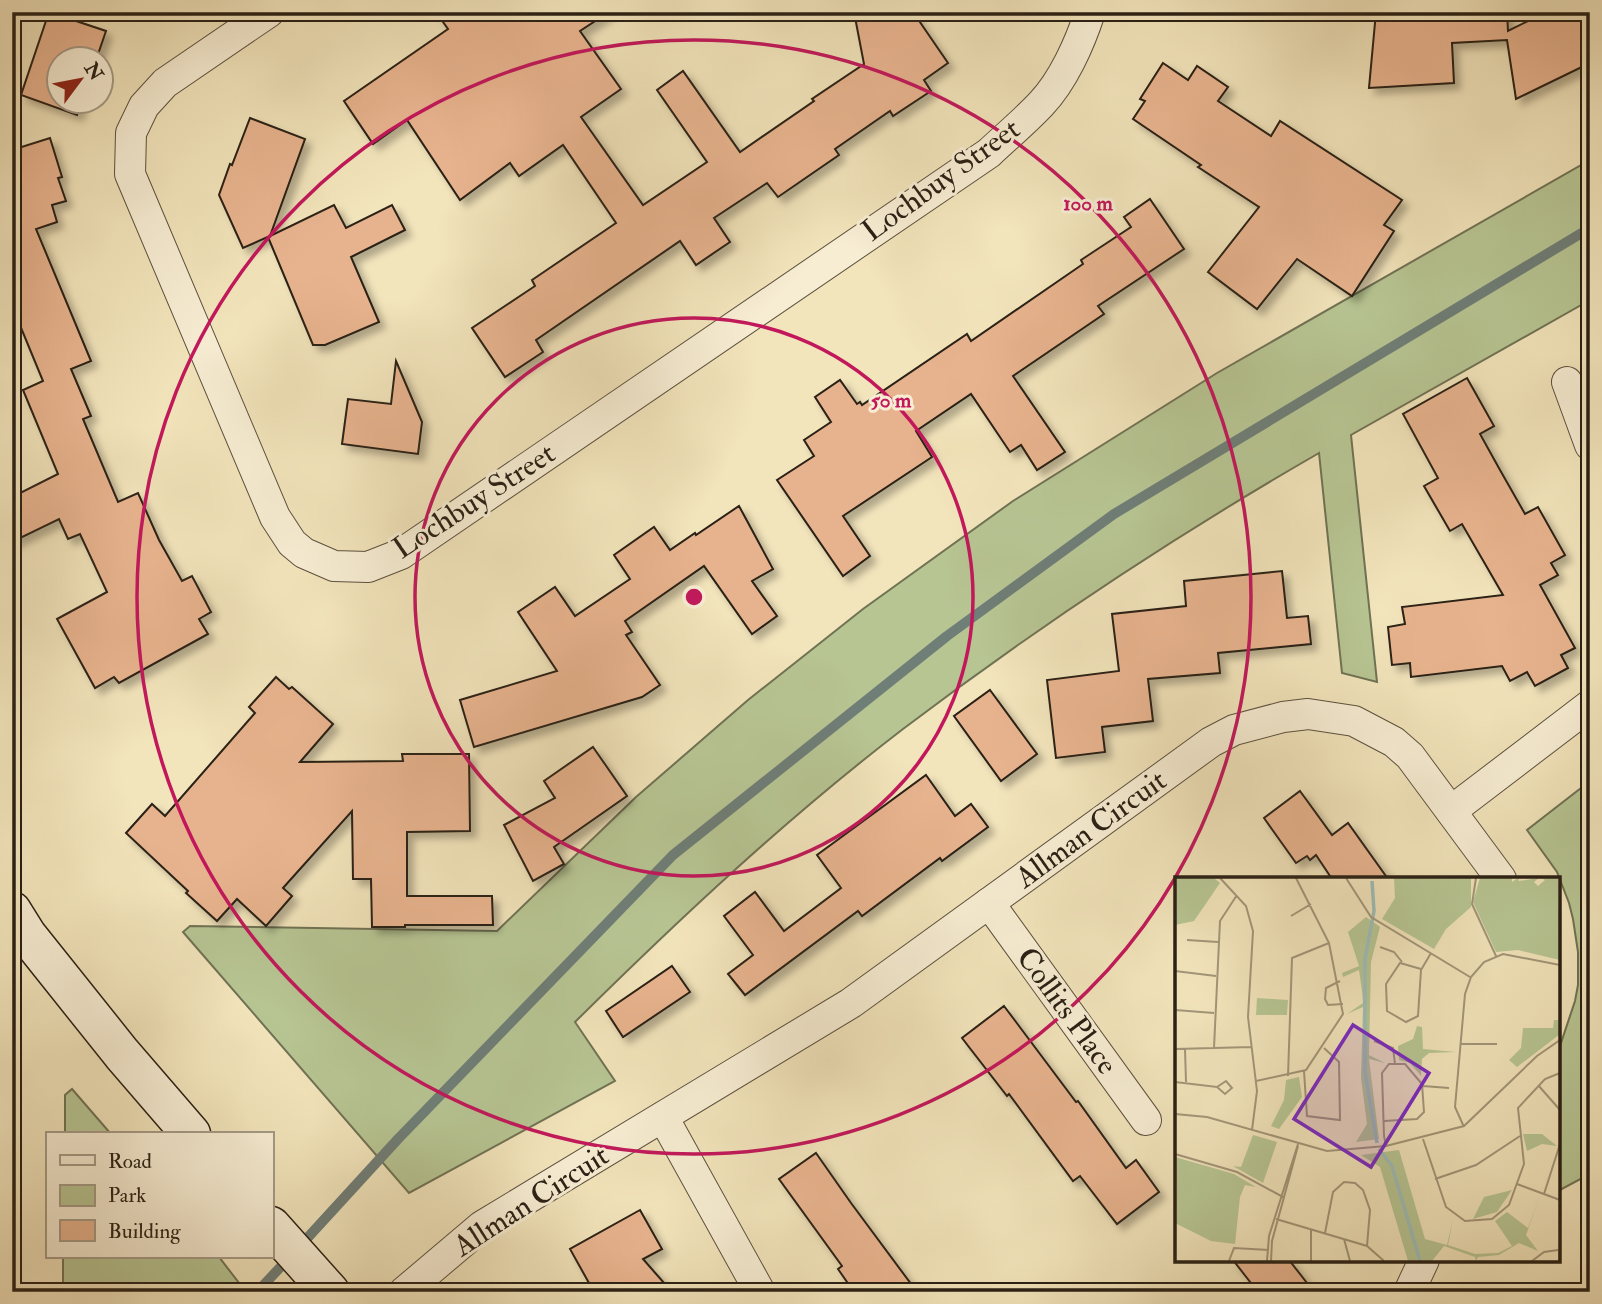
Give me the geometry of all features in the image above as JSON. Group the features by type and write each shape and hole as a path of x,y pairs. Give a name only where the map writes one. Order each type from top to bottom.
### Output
{"main road":[{"path":"12,911 27,935 122,1054 189,1132"},
{"path":"273,1228 324,1286"}],"street":[{"name":"Lochbuy Street","path":"269,12 165,83 144,106 131,133 130,174 275,517 292,543 304,553 334,566 368,567 401,554 989,153 1042,104 1056,85 1083,33 1090,12"},
{"path":"1567,382 1590,445"},
{"path":"1451,811 1590,705"},
{"name":"Allman Circuit","path":"404,1292 482,1227 851,1003 1211,743 1234,730 1283,717 1308,714 1354,721 1394,742 1410,756 1500,877"},
{"name":"Collits Place","path":"989,903 1146,1120"},
{"path":"663,1116 760,1292"},
{"path":"1409,1292 1423,1262"}],"green space":[{"path":"1590,160 1590,300 1351,435 1377,682 1342,673 1319,453 1159,550 1055,619 860,763 734,870 575,1022 615,1081 409,1193 183,932 190,926 497,931 636,797 748,700 863,609 1013,501 1217,373"},
{"path":"1590,781 1590,1174 1560,1190 1560,1046 1575,1001 1578,952 1573,919 1560,877 1527,830"},
{"path":"72,1089 109,1132 65,1132 65,1095"},
{"path":"63,1258 220,1258 246,1292 63,1292"}],"building":[{"path":"49,12 106,31 101,46 46,46 46,104 21,95"},
{"path":"436,12 609,12 580,31 621,89 581,117 643,205 707,162 657,90 683,71 740,152 864,64 854,12 913,12 948,63 924,80 931,91 893,116 890,111 835,149 839,155 778,197 767,183 714,218 730,242 696,265 680,241 536,340 543,352 505,377 472,328 535,286 532,280 616,223 563,145 519,176 510,163 460,200 407,120 373,144 344,101 448,29"},
{"path":"1376,12 1507,12 1508,31 1546,12 1590,12 1590,63 1516,99 1507,40 1452,43 1454,83 1369,88"},
{"path":"1163,63 1188,80 1197,66 1228,87 1218,101 1271,136 1280,121 1402,200 1384,225 1394,231 1352,296 1297,259 1257,309 1208,272 1259,207 1198,167 1201,165 1133,119 1145,101 1140,99"},
{"path":"250,118 305,139 270,236 243,248 219,195"},
{"path":"50,138 66,201 52,205 57,222 36,229 91,361 71,369 91,416 83,419 118,502 138,493 159,540 182,581 192,576 211,612 199,619 208,634 119,683 114,677 95,688 57,619 107,592 80,534 68,539 59,519 12,542 12,497 58,474 23,390 43,381 12,306 12,150"},
{"path":"1150,199 1184,249 1098,306 1104,314 1013,376 1065,452 1037,470 1021,445 1010,452 971,394 916,431 932,457 843,516 870,556 843,576 777,480 814,456 804,440 831,422 815,397 840,380 857,404 860,402 862,405 967,334 971,341 1083,264 1081,260 1131,227 1124,217"},
{"path":"334,205 346,228 392,205 405,230 351,257 379,322 325,345 313,345 268,237"},
{"path":"396,361 422,422 418,454 342,444 348,399 391,404"},
{"path":"1467,378 1494,426 1480,434 1525,514 1538,507 1565,555 1551,563 1558,575 1540,585 1575,648 1561,655 1568,668 1535,686 1527,672 1510,681 1502,666 1411,677 1410,663 1392,665 1388,627 1405,624 1402,607 1503,595 1462,524 1450,531 1424,486 1438,478 1403,414"},
{"path":"739,506 773,569 752,581 777,616 752,634 704,566 625,621 632,632 626,635 660,685 642,697 474,747 460,700 557,671 518,612 555,587 575,616 630,579 614,555 654,527 670,550"},
{"path":"1282,571 1287,618 1308,616 1311,644 1218,653 1220,673 1148,679 1153,721 1102,727 1105,752 1056,758 1047,680 1119,671 1112,614 1186,606 1184,581"},
{"path":"276,677 289,689 292,687 333,724 300,762 403,761 402,754 469,754 470,831 407,832 407,896 492,896 493,925 372,927 371,879 353,879 352,811 283,888 292,896 266,926 237,899 217,921 126,833 152,804 165,816 255,713 249,707"},
{"path":"990,690 1037,754 1001,781 954,716"},
{"path":"593,747 627,796 554,847 564,864 533,881 504,825 555,798 544,781"},
{"path":"926,775 955,816 971,804 988,827 942,861 940,858 862,916 858,911 745,995 728,974 753,955 724,916 755,892 784,931 841,888 817,855"},
{"path":"1300,791 1332,835 1348,823 1387,877 1331,877 1316,855 1310,860 1307,856 1296,863 1264,818"},
{"path":"672,966 690,992 623,1037 606,1011"},
{"path":"1004,1006 1126,1168 1136,1160 1159,1192 1117,1224 1080,1176 1073,1181 1009,1094 1007,1096 962,1038"},
{"path":"816,1153 917,1292 854,1292 838,1269 842,1266 779,1179"},
{"path":"640,1210 662,1249 643,1259 672,1292 594,1292 570,1249"},
{"path":"1235,1262 1291,1262 1314,1292 1258,1292"}],"waterway":[{"path":"300,1246 398,1139 673,855 947,636 1114,514 1590,228"},
{"path":"257,1292 289,1258"}]}
